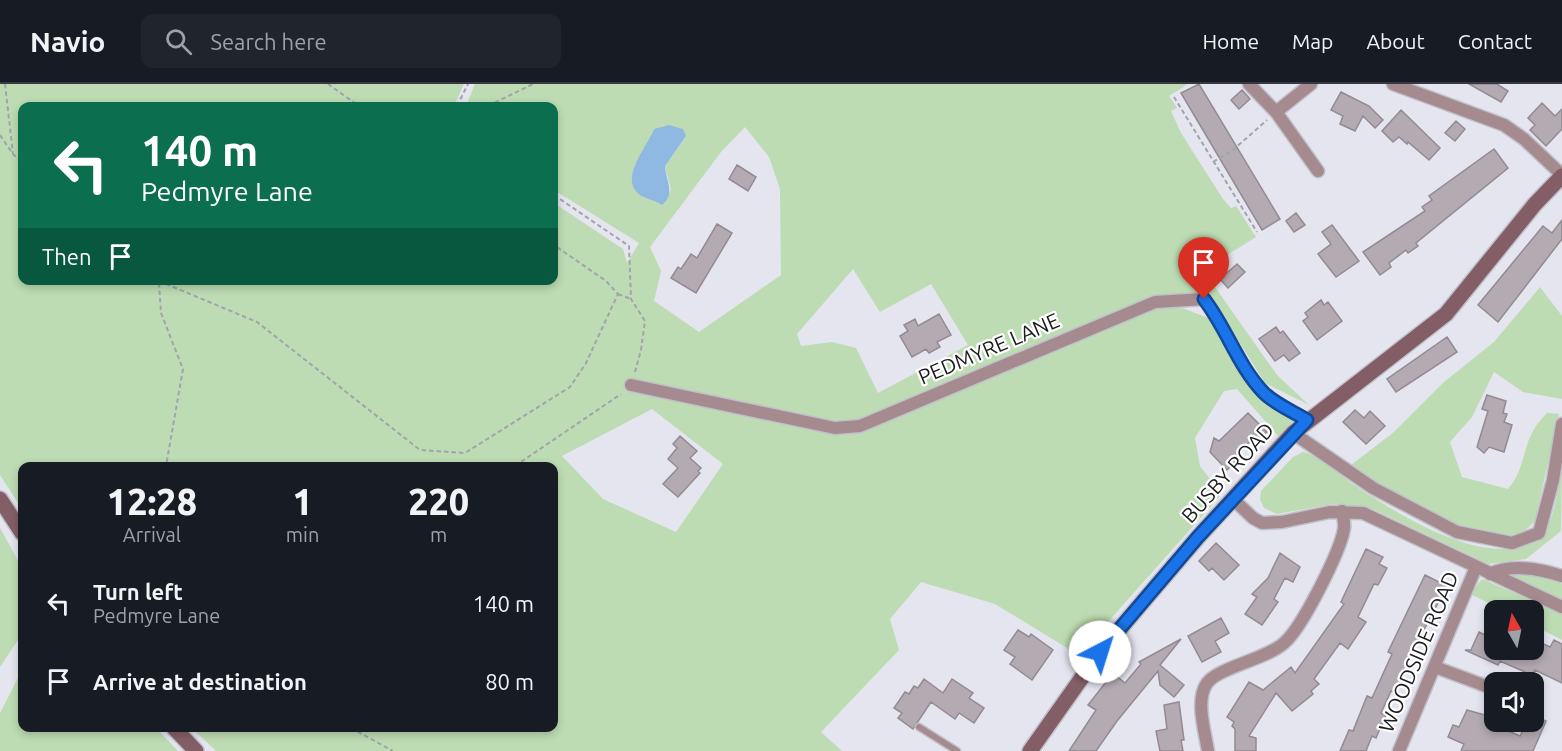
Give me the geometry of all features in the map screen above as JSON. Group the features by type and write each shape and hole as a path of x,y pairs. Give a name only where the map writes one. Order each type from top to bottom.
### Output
{"main road":[{"name":"BUSBY ROAD","path":"1030,751 1100,652 1198,537 1293,433 1446,314 1535,204 1562,176"},
{"path":"0,499 18,527"},
{"path":"178,732 196,751"}],"street":[{"path":"1249,84 1276,112 1318,171"},
{"path":"1276,112 1311,84"},
{"path":"1394,84 1504,125 1562,176"},
{"name":"PEDMYRE LANE","path":"631,385 835,428 860,426 1155,302 1204,299 1218,318 1240,362 1265,394 1307,420"},
{"path":"1293,433 1373,488 1456,532 1512,543 1539,533 1553,480 1562,424"},
{"path":"1234,500 1253,518 1263,523 1282,522 1342,511 1363,513 1562,607"},
{"path":"1208,751 1202,700 1207,682 1218,674 1246,664 1284,643 1309,607 1336,551 1345,526 1342,511"},
{"name":"WOODSIDE ROAD","path":"1399,751 1476,567"},
{"path":"1490,574 1499,570 1538,568 1562,576"},
{"path":"1435,667 1484,685"}],"lane":[{"path":"919,727 957,751"}],"path":[{"path":"6,84 13,154"},
{"path":"328,84 353,102"},
{"path":"332,87 336,84"},
{"path":"459,102 468,84"},
{"path":"496,102 533,84"},
{"path":"1174,98 1257,232"},
{"path":"1213,162 1233,150 1276,112"},
{"path":"0,135 18,159"},
{"path":"521,462 617,398 631,385 641,350 645,321 631,299 629,246 558,198"},
{"path":"558,248 606,281 618,294 631,299"},
{"path":"159,285 161,313 183,369 167,462"},
{"path":"169,285 257,322 420,450 465,453 570,387 586,363 618,294"},
{"path":"358,732 393,751"}],"green space":[{"path":"0,84 464,84 456,102 18,102 18,285 558,285 558,206 623,249 627,263 639,243 558,192 558,102 468,102 475,84 1188,84 1169,96 1177,108 1171,111 1181,133 1223,199 1231,208 1236,206 1256,237 1203,270 1277,375 1309,405 1265,383 1212,299 1200,294 1152,299 948,382 940,394 1165,305 1180,307 1213,320 1276,407 1294,420 1278,436 1237,389 1224,391 1195,438 1200,466 1220,492 1220,496 1106,624 1085,659 995,604 921,582 890,619 899,650 821,732 842,751 216,751 196,732 558,732 558,462 18,462 18,503 0,475","holes":["745,127 769,157 780,189 781,275 699,332 654,301 661,271 650,247 721,152","654,129 686,136 665,166 671,190 662,204 654,199 634,166 645,151","853,269 880,312 931,284 968,345 878,393 856,348 832,342 801,346 797,334","652,409 723,464 676,532 603,499 562,456"]},
{"path":"1540,287 1562,316 1562,399 1523,392 1494,372 1472,417 1450,442 1462,477 1508,489 1515,480 1532,433 1538,423 1547,413 1559,414 1535,521 1529,527 1516,534 1499,535 1454,523 1406,501 1351,465 1394,432 1444,382 1494,342"},
{"path":"1303,452 1318,458 1396,512 1439,534 1461,542 1505,549 1525,545 1542,536 1548,527 1553,510 1562,468 1561,531 1526,559 1488,564 1375,510 1332,504 1277,514 1264,508 1260,499 1261,491 1293,457"},
{"path":"0,528 18,561 18,640 0,667"},
{"path":"1509,576 1539,576 1562,584 1562,601"},
{"path":"1482,579 1531,600 1484,601 1470,594"},
{"path":"1544,605 1562,613 1562,640 1544,631"},
{"path":"18,678 18,732 160,732 178,751 0,751 0,713"}],"water":[{"path":"669,125 683,129 686,136 665,166 669,196 662,205 640,195 634,188 632,180 636,162 654,129"}],"building":[{"path":"1199,84 1280,219 1262,230 1181,93"},
{"path":"1469,84 1497,84 1508,91 1501,102"},
{"path":"1242,90 1250,99 1239,109 1231,100"},
{"path":"1341,92 1369,106 1383,120 1375,128 1363,116 1355,131 1340,124 1343,116 1331,110"},
{"path":"1542,103 1555,116 1562,109 1562,129 1546,146 1530,130 1535,125 1528,118"},
{"path":"1401,110 1440,148 1429,160 1408,142 1407,144 1399,137 1393,142 1382,131"},
{"path":"1456,121 1465,129 1455,141 1445,133"},
{"path":"1494,149 1508,168 1416,243 1418,246 1408,253 1406,250 1389,263 1391,267 1380,275 1363,252 1425,211 1422,207 1432,200 1429,196"},
{"path":"737,165 756,177 748,191 729,179"},
{"path":"1296,213 1305,225 1294,232 1286,221"},
{"path":"1562,220 1562,239 1498,322 1478,305 1543,226 1552,233"},
{"path":"717,224 732,233 696,293 671,278 678,267 681,269 691,254 697,258"},
{"path":"1332,225 1359,261 1336,277 1318,254 1331,244 1322,232"},
{"path":"1237,264 1245,272 1228,288 1220,279"},
{"path":"1321,300 1324,305 1328,302 1342,321 1317,340 1303,321 1308,317 1305,313"},
{"path":"939,314 951,335 937,342 940,347 929,353 926,349 912,357 900,336 908,331 904,325 915,319 918,326"},
{"path":"1276,327 1280,333 1283,331 1300,353 1289,361 1284,355 1275,361 1259,339"},
{"path":"1447,337 1457,352 1396,392 1387,379"},
{"path":"1487,395 1506,401 1503,413 1507,414 1504,422 1512,425 1504,452 1489,447 1484,453 1477,447 1488,411 1482,409"},
{"path":"1355,410 1364,418 1370,411 1385,426 1366,444 1343,422"},
{"path":"1248,413 1267,432 1259,439 1256,436 1234,457 1237,460 1227,470 1210,452 1214,438 1219,441"},
{"path":"680,436 697,451 690,458 701,468 698,471 700,473 678,497 663,484 678,468 668,459 677,448 673,444"},
{"path":"1216,543 1239,565 1224,580 1212,568 1209,571 1199,561"},
{"path":"1366,549 1383,557 1379,564 1387,568 1378,585 1374,584 1358,617 1366,622 1348,649 1340,643 1314,679 1319,684 1311,691 1313,694 1292,711 1276,693 1249,736 1256,738 1256,751 1235,751 1235,729 1232,726 1234,722 1227,717 1249,682 1263,690 1291,667 1295,673 1344,604 1341,602"},
{"path":"1280,553 1300,567 1293,582 1285,578 1274,599 1278,602 1262,625 1245,614 1257,597 1252,594 1268,578"},
{"path":"1425,575 1447,586 1418,641 1396,693 1391,691 1381,713 1386,715 1376,738 1372,736 1366,751 1340,751 1349,730 1353,731 1367,696 1372,698 1392,654 1388,652"},
{"path":"1221,618 1229,633 1215,641 1221,652 1202,662 1188,636"},
{"path":"1018,630 1029,637 1031,634 1053,650 1032,680 1010,664 1015,657 1004,650"},
{"path":"1479,632 1484,634 1484,659 1465,650 1471,650"},
{"path":"1181,639 1160,665 1184,685 1174,697 1160,685 1158,671 1096,751 1069,751 1096,710 1088,705 1113,673 1125,683 1141,664 1139,662"},
{"path":"1554,640 1562,644 1562,683 1544,674 1544,672 1535,670 1525,672 1500,661 1498,665 1487,660 1544,660 1544,644 1550,647"},
{"path":"924,679 943,693 952,679 973,693 969,698 984,708 974,723 959,713 955,719 931,702 913,729 898,718 902,713 894,708 905,692 909,694 914,686 918,688"},
{"path":"1179,702 1184,740 1181,740 1183,751 1160,751 1156,731 1167,729 1164,705"},
{"path":"1467,710 1484,715 1484,732 1511,732 1520,736 1522,732 1541,732 1533,751 1461,751 1464,744 1448,737 1453,725 1459,727"}],"route":[{"path":"1100,652 1198,537 1307,420 1265,394 1240,362 1218,318 1204,299"}]}
